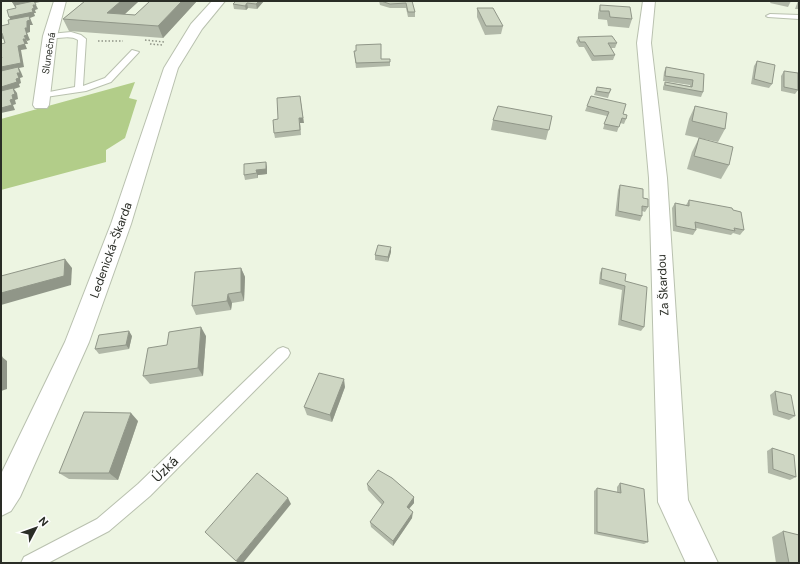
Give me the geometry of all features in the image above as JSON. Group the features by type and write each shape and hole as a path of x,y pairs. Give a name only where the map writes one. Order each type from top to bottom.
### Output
{"street":[{"name":"Slunečná","path":"42,101 50,36 60,1"},
{"name":"Ledenická-Škarda","path":"1,501 10,487 78,342 121,224 171,68 196,27 218,1"},
{"name":"Za Škardou","path":"650,1 644,43 658,178 673,502 702,563"}],"lane":[{"path":"770,16 799,17"},
{"path":"50,36 76,35 82,39 79,89"},
{"path":"42,101 108,80 135,52"},
{"name":"Úzká","path":"30,563 103,525 144,490 283,354"}],"path":[{"path":"81,42 124,41"},
{"path":"142,43 165,45"}],"green space":[{"path":"135,82 129,98 137,100 125,138 106,150 106,162 1,190 1,119"}],"building":[{"path":"34,1 36,5 33,5 33,12 9,17 7,10 16,8 15,5"},
{"path":"85,1 121,1 107,13 135,15 150,1 182,1 158,26 63,19"},
{"path":"236,1 259,1 256,4 247,3 245,6 233,4"},
{"path":"381,1 412,1 415,12 408,12 406,3 390,4"},
{"path":"600,5 630,7 632,19 610,17 609,11 600,11"},
{"path":"477,8 493,8 503,26 486,26"},
{"path":"29,16 30,20 27,21 27,28 25,28 27,35 24,36 26,39 23,39 25,44 18,46 21,63 1,67 1,44 5,43 2,33 1,34 1,26 9,24 8,20"},
{"path":"612,36 617,43 608,43 615,55 594,56 585,42 580,42 578,37"},
{"path":"381,44 381,59 390,59 390,62 356,63 354,51 356,51 356,45"},
{"path":"757,61 775,65 772,84 754,79"},
{"path":"18,67 20,73 17,73 19,78 16,79 17,82 1,87 1,71"},
{"path":"666,67 704,74 703,92 665,85 665,82 692,87 693,80 665,76"},
{"path":"784,71 798,73 798,90 784,87"},
{"path":"597,87 611,89 609,93 596,91"},
{"path":"13,88 15,94 12,95 13,99 10,100 12,105 1,108 1,91"},
{"path":"300,96 303,118 299,118 300,130 274,133 273,120 278,119 277,98"},
{"path":"591,96 626,104 623,114 627,115 626,119 622,118 619,127 604,124 609,112 587,106"},
{"path":"498,106 552,116 549,130 493,120"},
{"path":"695,106 727,113 725,129 692,121"},
{"path":"699,138 733,147 729,165 694,156"},
{"path":"266,162 266,169 256,170 257,173 244,175 244,164"},
{"path":"620,185 643,189 643,198 648,199 648,207 642,206 642,216 618,211"},
{"path":"689,200 732,208 733,210 741,212 744,230 734,228 735,231 695,222 696,230 676,226 675,203 689,206"},
{"path":"378,245 391,247 388,257 375,255"},
{"path":"65,259 64,276 1,293 1,276"},
{"path":"241,268 241,292 228,294 227,301 192,306 195,272"},
{"path":"602,268 626,274 625,281 647,287 644,327 621,320 625,286 601,279"},
{"path":"201,327 198,368 143,376 148,348 167,345 169,332"},
{"path":"129,331 126,345 95,349 99,335"},
{"path":"2,357 2,385 1,385"},
{"path":"319,373 344,379 330,415 304,407"},
{"path":"775,391 791,395 795,416 778,411"},
{"path":"84,412 131,413 109,473 59,473"},
{"path":"772,448 794,455 796,477 773,469"},
{"path":"378,470 392,478 414,497 407,507 413,512 393,541 370,522 384,502 367,484"},
{"path":"257,473 288,498 236,561 205,532"},
{"path":"620,483 644,489 648,542 597,532 597,488 621,493"},
{"path":"783,531 799,535 799,563 789,563"}]}
